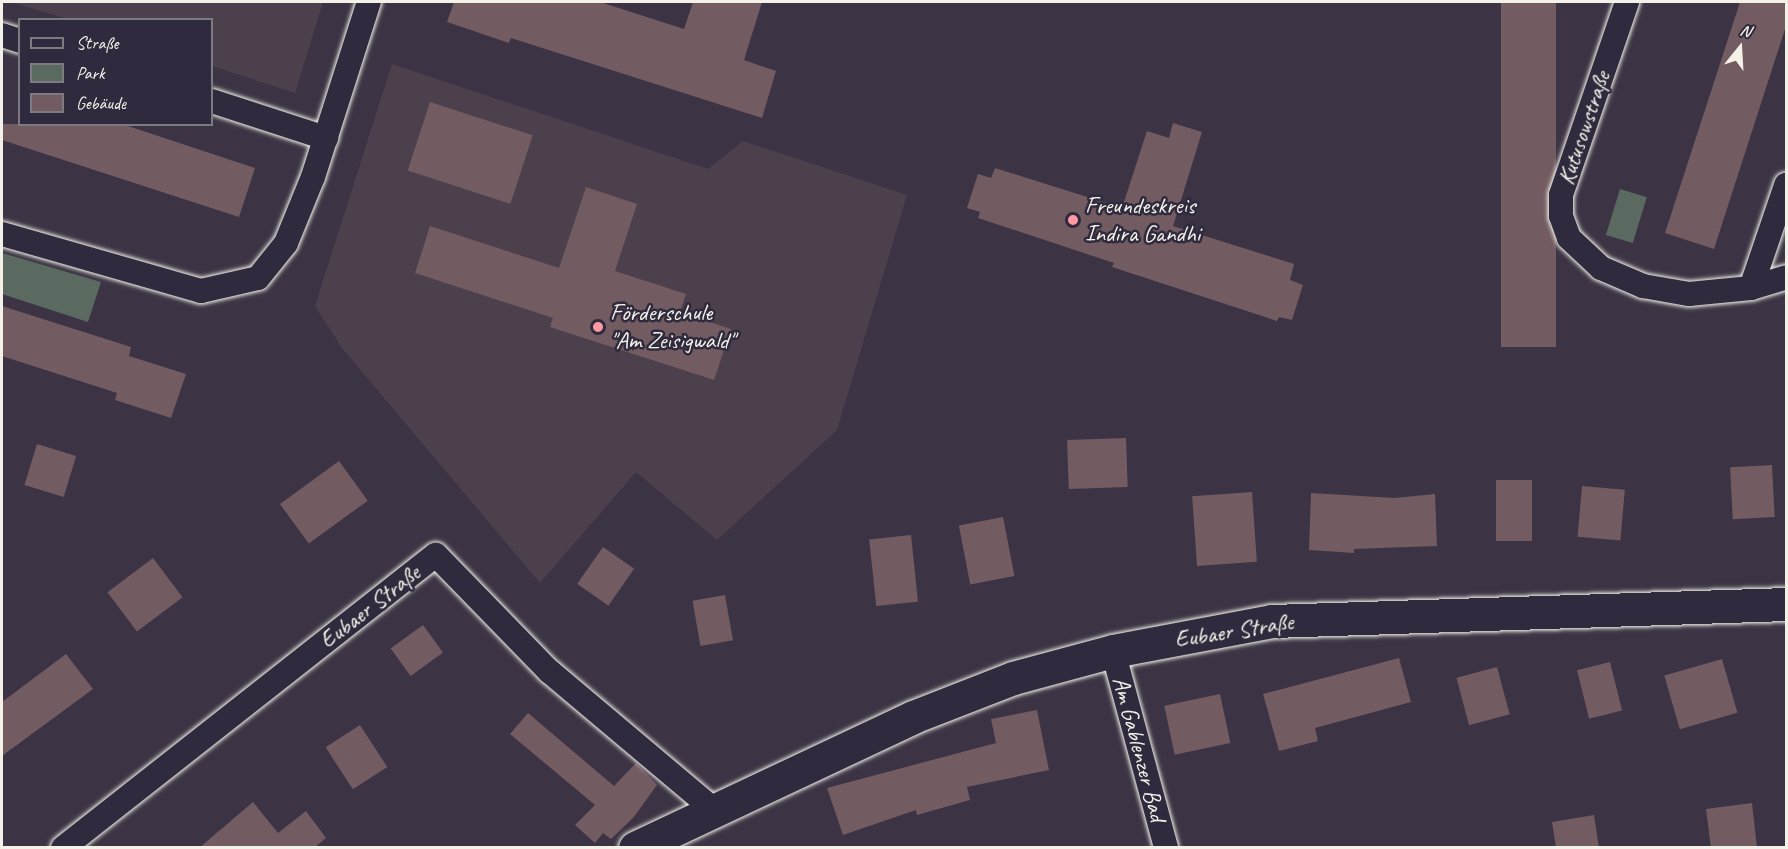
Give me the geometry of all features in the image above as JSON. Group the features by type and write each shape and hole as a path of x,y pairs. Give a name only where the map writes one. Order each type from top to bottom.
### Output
{"street":[{"path":"2,234 201,291 258,278 286,243 326,138 369,2"},
{"name":"Kutusowstraße","path":"1627,2 1561,195 1561,216 1569,238 1601,268 1643,286 1689,294 1751,288 1786,278"},
{"path":"2,35 18,40"},
{"path":"213,101 326,138"},
{"path":"1751,288 1786,184"},
{"name":"Eubaer Straße","path":"63,848 436,555 549,671 714,810"},
{"name":"Eubaer Straße","path":"635,848 913,717 1013,678 1113,651 1272,621 1786,604"},
{"name":"Am Gablenzer Bad","path":"1113,651 1166,848"}],"shaded area":[{"path":"11,2 323,2 295,93 213,66 213,18 64,18"},
{"name":"Förderschule \"Am Zeisigwald\"","path":"392,64 708,169 743,141 907,195 837,430 717,540 636,472 540,583 342,348 315,306"}],"green space":[{"path":"1620,189 1647,197 1633,243 1606,235"},
{"path":"2,253 101,282 88,322 2,294"}],"building":[{"path":"454,2 600,2 684,29 693,2 762,2 744,60 776,71 762,118 511,38 509,43 447,22"},
{"path":"1501,2 1556,2 1556,347 1501,347"},
{"path":"1740,2 1786,2 1786,26 1714,249 1665,233"},
{"path":"430,102 533,135 510,204 408,170"},
{"name":"Freundeskreis Indira Gandhi","path":"1173,123 1202,132 1173,226 1294,264 1290,280 1303,285 1292,320 1279,317 1277,321 1112,267 1114,263 978,218 980,212 967,208 978,174 991,178 995,168 1122,208 1147,131 1169,138"},
{"path":"2,124 128,126 255,168 239,217 2,140"},
{"path":"586,187 637,204 615,271 686,294 680,312 731,329 714,380 550,327 553,318 415,273 430,226 559,268"},
{"path":"2,306 131,347 129,356 186,374 171,418 115,400 117,393 2,356"},
{"path":"1126,438 1128,487 1069,489 1067,440"},
{"path":"37,444 76,456 64,497 24,485"},
{"path":"339,461 368,501 309,544 280,504"},
{"path":"1772,465 1775,517 1733,519 1730,467"},
{"path":"1496,480 1532,480 1532,541 1496,541"},
{"path":"1582,486 1625,490 1620,541 1578,537"},
{"path":"1252,492 1257,562 1197,566 1192,496"},
{"path":"1311,493 1395,498 1435,494 1437,546 1354,549 1354,553 1309,550"},
{"path":"1003,517 1014,576 970,584 959,526"},
{"path":"911,535 918,602 876,606 869,539"},
{"path":"603,547 634,569 608,606 577,584"},
{"path":"153,558 182,597 137,631 107,592"},
{"path":"725,595 733,640 700,646 693,601"},
{"path":"423,625 443,653 411,676 391,649"},
{"path":"66,654 93,689 2,756 2,702"},
{"path":"1399,658 1411,702 1315,728 1318,741 1279,751 1263,694"},
{"path":"1722,659 1737,713 1680,729 1664,676"},
{"path":"1610,662 1622,711 1589,719 1577,670"},
{"path":"1497,667 1510,714 1469,725 1456,678"},
{"path":"1220,694 1230,743 1175,755 1164,706"},
{"path":"1037,710 1049,770 967,787 970,800 917,815 916,810 843,835 827,788 996,743 991,719"},
{"path":"528,713 614,786 636,763 657,785 633,818 611,839 603,833 595,843 575,825 595,805 510,734"},
{"path":"360,725 387,767 353,789 326,747"},
{"path":"253,802 278,833 306,811 326,838 314,848 199,848"},
{"path":"1752,803 1757,848 1711,848 1706,809"},
{"path":"1594,815 1599,848 1556,848 1552,822"}],"place":[{"name":"Freundeskreis Indira Gandhi","path":"1073,220"},
{"name":"Förderschule \"Am Zeisigwald\"","path":"598,327"}]}
